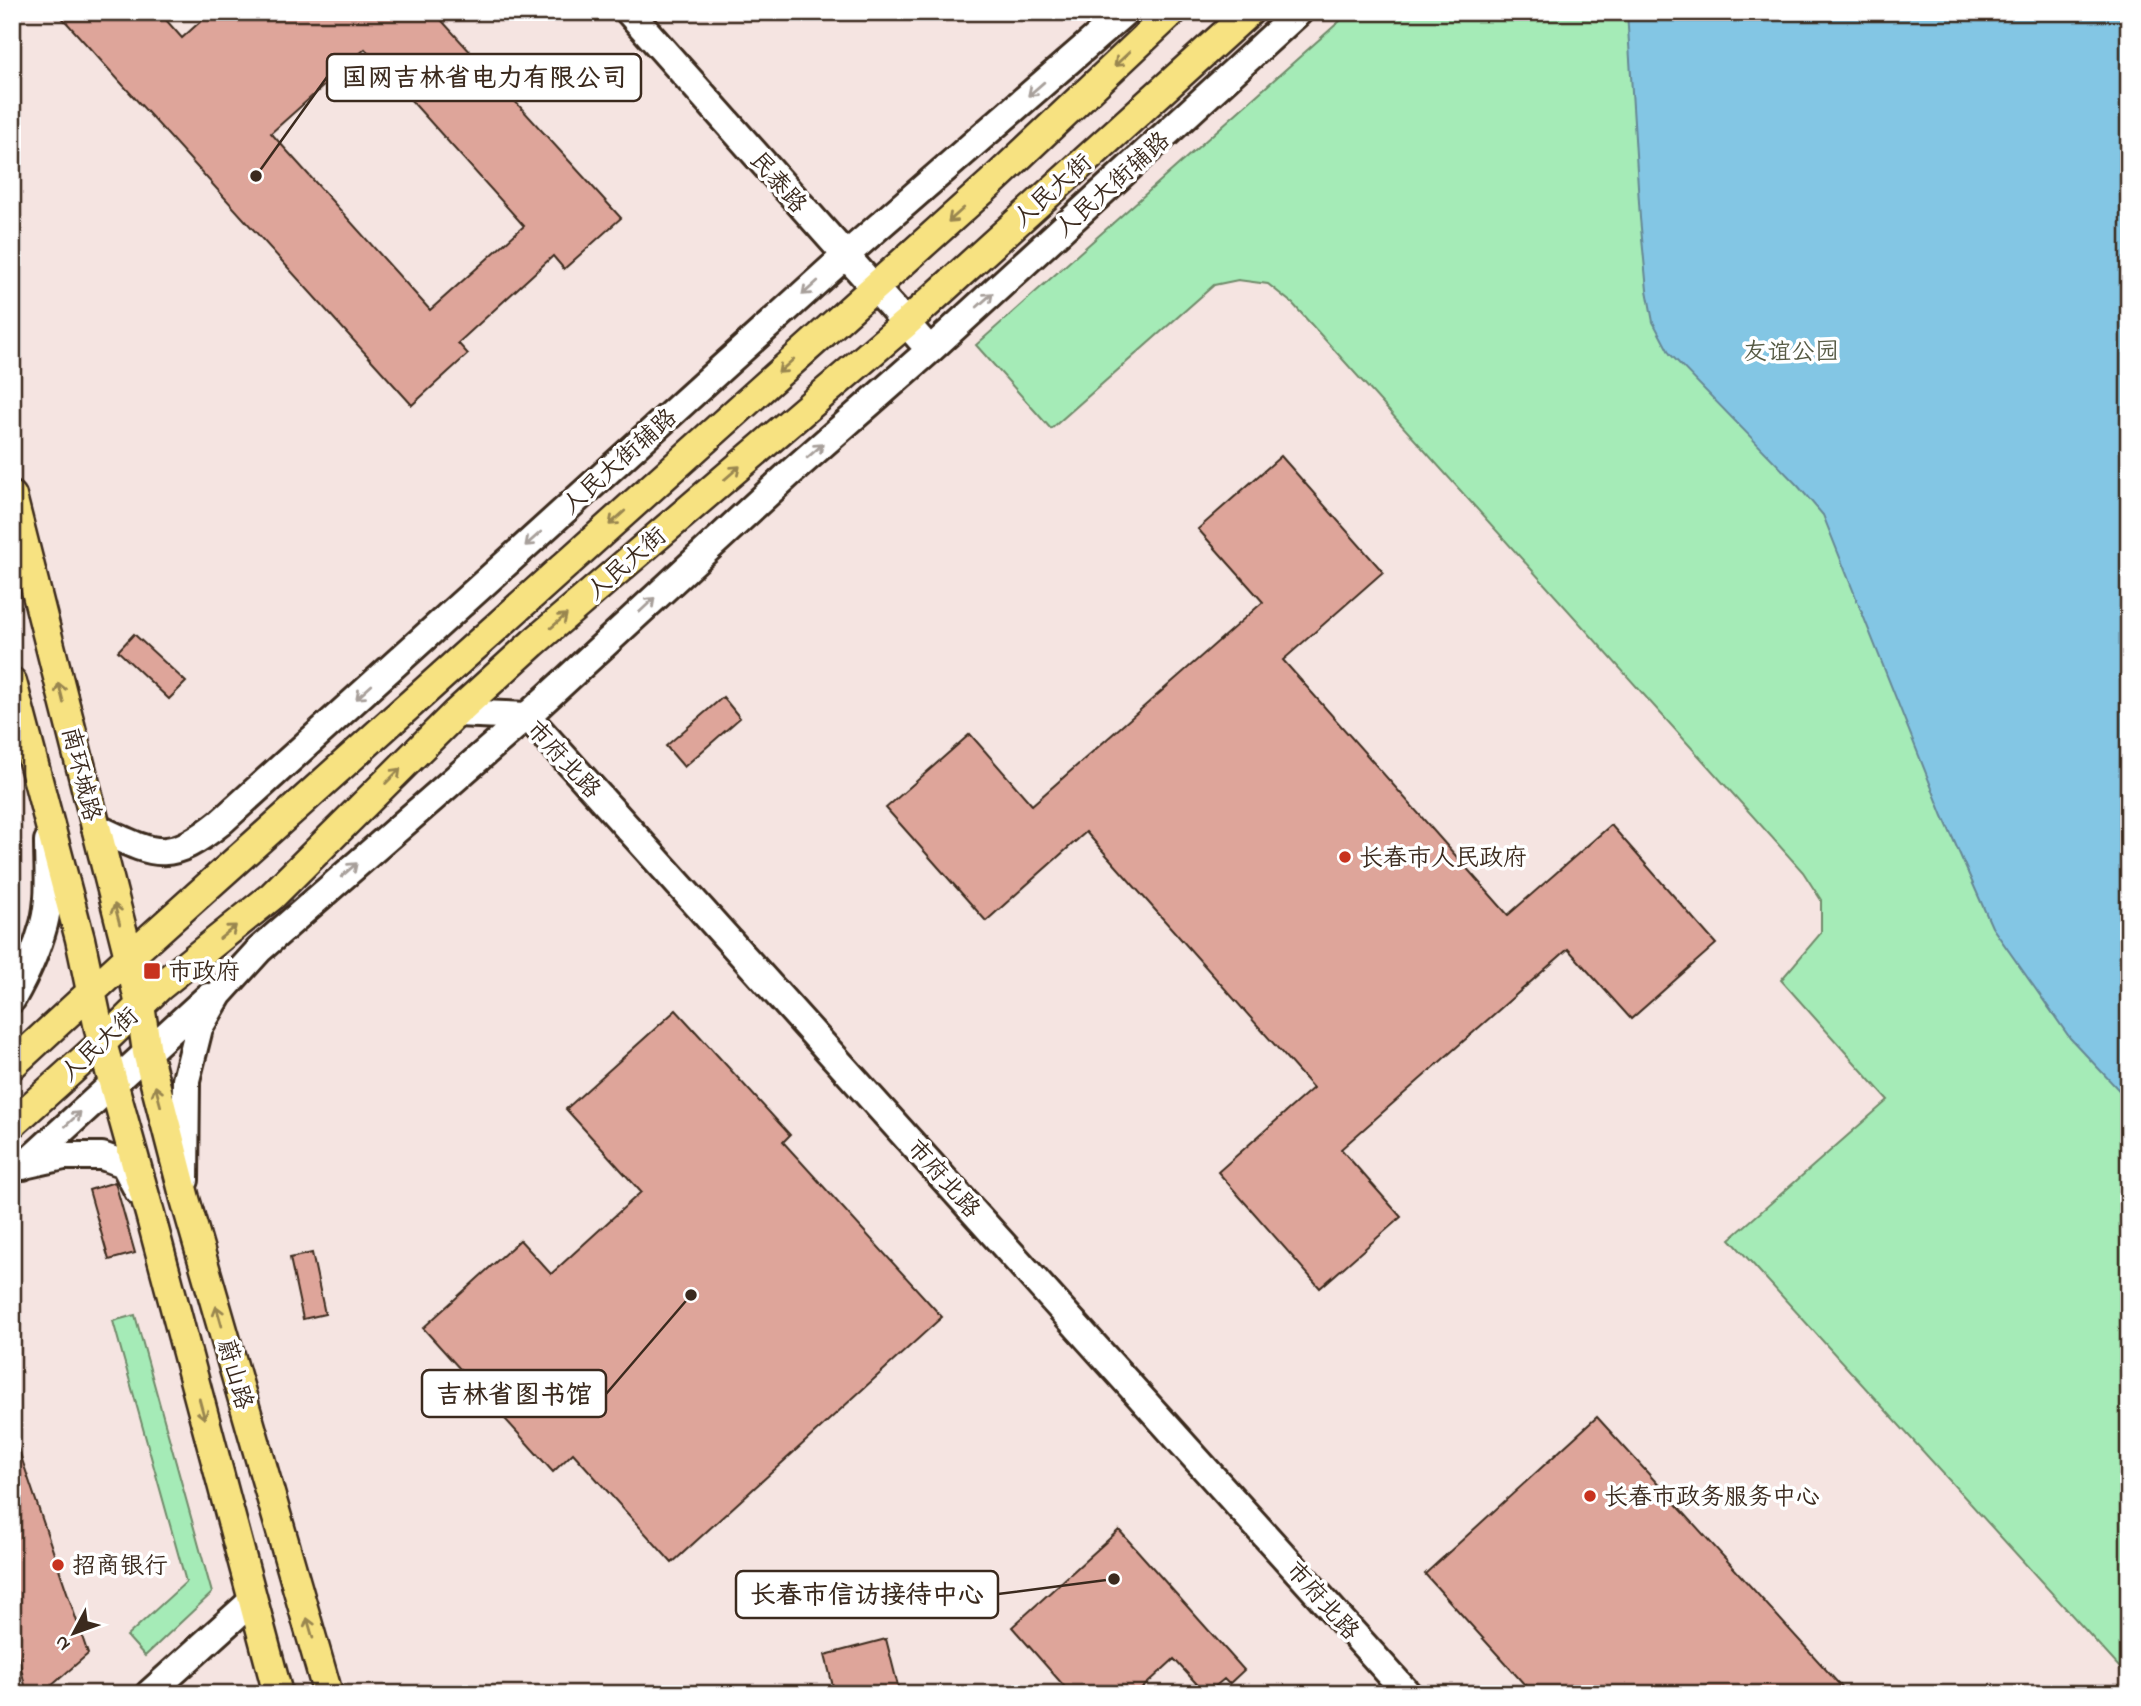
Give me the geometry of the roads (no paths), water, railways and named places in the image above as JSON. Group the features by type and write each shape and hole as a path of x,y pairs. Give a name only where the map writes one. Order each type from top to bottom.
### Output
{"main road":[{"name":"民泰路","path":"629,12 930,350"},
{"name":"人民大街辅路","path":"95,827 140,848 170,852 199,840 845,256 1125,12"},
{"name":"人民大街","path":"12,1065 991,183 1172,12"},
{"name":"人民大街","path":"12,1124 102,1043 159,987 272,896 457,713 533,643 906,323 1249,12"},
{"name":"人民大街辅路","path":"258,950 527,716 789,474 930,350 1299,12"},
{"name":"南环城路","path":"12,496 129,957 147,1052"},
{"name":"南环城路","path":"12,682 42,791 113,1083"},
{"name":"市府北路","path":"457,713 527,716 1408,1694"},
{"path":"12,999 34,954 45,922 48,835 42,791"},
{"path":"18,1170 258,950"},
{"path":"185,1199 186,1080 199,1028 219,994 258,950"},
{"name":"蔚山路","path":"147,1052 185,1199 328,1694"},
{"name":"蔚山路","path":"113,1083 278,1694"},
{"path":"18,1170 64,1156 102,1156 124,1164 150,1213"},
{"path":"149,1694 252,1601"}],"water":[{"path":"1627,12 2129,12 2129,1101 2070,1038 1992,927 1943,816 1823,515 1670,354 1653,322 1640,218"}],"place":[{"name":"国网吉林省电力有限公司","path":"256,176"},
{"name":"长春市人民政府","path":"1345,857"},
{"name":"市政府","path":"152,971"},
{"name":"吉林省图书馆","path":"691,1295"},
{"name":"长春市政务服务中心","path":"1590,1496"},
{"name":"招商银行","path":"58,1565"},
{"name":"长春市信访接待中心","path":"1114,1579"}],"park label":[{"name":"友谊公园","path":"1791,351"}]}
